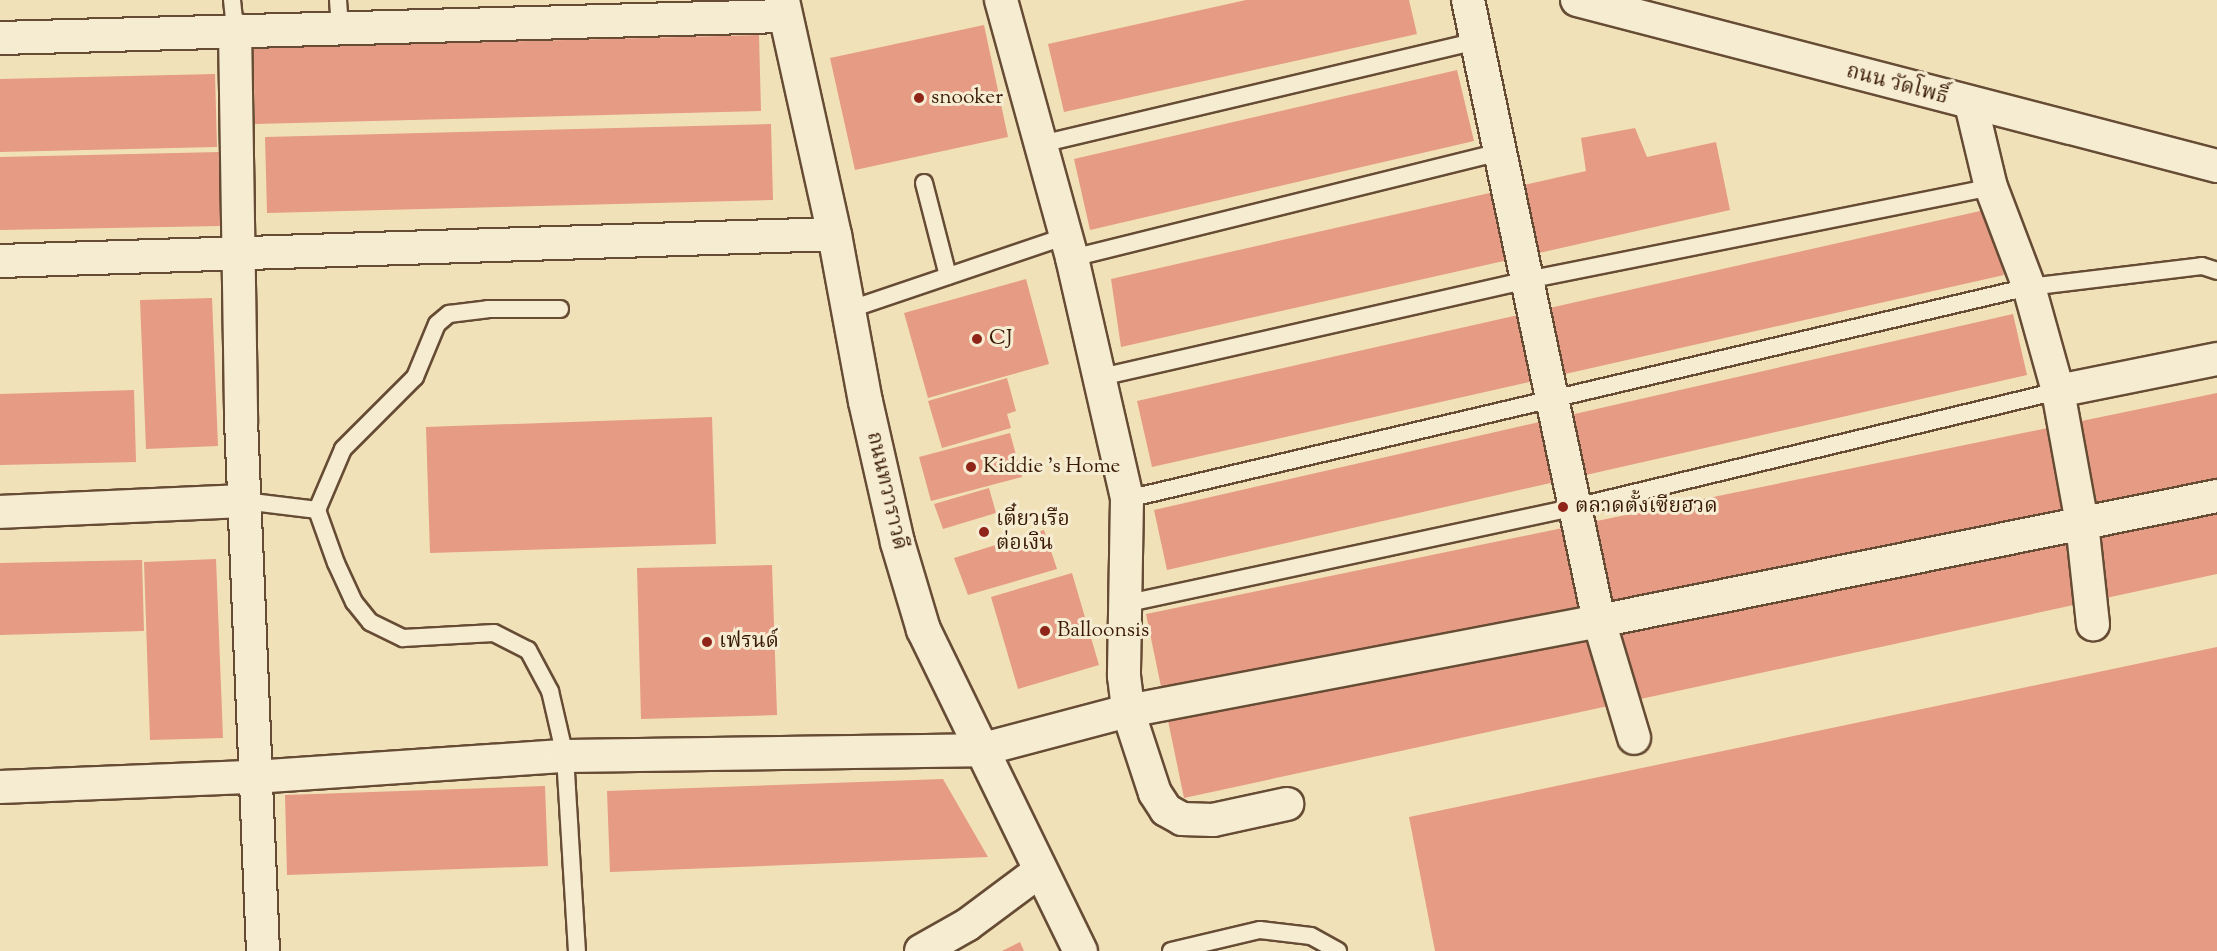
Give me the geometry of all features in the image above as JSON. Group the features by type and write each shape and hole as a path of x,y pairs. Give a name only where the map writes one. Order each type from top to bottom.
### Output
{"street":[{"path":"1001,0 1069,247 1101,377 1126,499 1128,556 1122,644 1128,711 1155,793 1174,814 1182,819 1213,820 1287,804"},
{"path":"1468,0 1599,621 1634,738"},
{"name":"ถนน วัดโพธิ์","path":"1577,0 2217,166"},
{"path":"0,38 233,15 784,8"},
{"name":"ถนนทวาราวดี","path":"784,8 834,234 895,532 923,629 1038,872 1080,951"},
{"path":"233,15 244,501 263,951"},
{"path":"1971,104 1991,188 2029,287 2058,392 2082,523 2092,624"},
{"path":"0,261 834,234"},
{"path":"2058,392 2217,359"},
{"path":"0,787 254,777 565,756 980,750 1128,711 1599,621 2217,496"},
{"path":"0,512 244,501"},
{"path":"921,951 967,925 1038,872"}],"lane":[{"path":"1041,144 1476,41"},
{"path":"848,309 948,276 1499,152"},
{"path":"924,183 948,276"},
{"path":"1101,377 1527,280 1991,188"},
{"path":"1126,499 1553,402 2029,287 2202,266 2217,271"},
{"path":"560,309 488,309 449,314 437,324 415,377 343,449 316,510 340,573 370,622 403,638 494,633 528,650 550,691 565,756 577,951"},
{"path":"1124,604 1575,507 2058,392"},
{"path":"244,501 316,510"},
{"path":"1171,951 1260,930 1311,936 1338,951"}],"building":[{"path":"1246,0 1409,0 1417,34 1064,112 1048,44"},
{"name":"snooker","path":"984,25 1008,137 855,170 830,58"},
{"path":"759,35 761,111 255,124 253,48"},
{"path":"1457,70 1474,141 1090,230 1074,159"},
{"path":"215,74 217,147 0,152 0,79"},
{"path":"771,124 773,200 267,213 265,137"},
{"path":"1635,128 1647,157 1716,142 1730,210 1121,347 1111,279 1586,171 1581,138"},
{"path":"220,152 221,226 0,230 0,157"},
{"path":"1989,209 2004,275 1152,467 1137,401"},
{"name":"CJ","path":"1026,279 1049,364 928,398 904,313"},
{"path":"212,298 218,446 146,449 140,300"},
{"path":"2013,314 2027,375 1167,570 1154,510"},
{"path":"1007,378 1016,411 1007,414 1011,428 942,448 928,401"},
{"path":"134,390 136,462 0,465 0,394"},
{"path":"2217,393 2217,574 1184,798 1146,614"},
{"path":"712,417 716,544 430,553 426,427"},
{"name":"Kiddie 's Home","path":"1010,433 1022,477 931,501 919,457"},
{"path":"989,488 996,513 943,529 934,504"},
{"path":"1044,530 1057,569 968,595 954,558"},
{"path":"216,559 223,738 150,740 144,562"},
{"path":"142,560 144,631 0,635 0,563"},
{"name":"เฟรนด์","path":"772,565 777,715 641,719 637,568"},
{"name":"Balloonsis","path":"1072,573 1099,665 1018,689 991,597"},
{"path":"2217,647 2217,951 1435,951 1409,817"},
{"path":"943,779 988,857 610,872 607,791"},
{"path":"545,786 548,866 287,875 285,795"},
{"path":"1020,942 1024,951 1002,951"}],"place":[{"name":"snooker","path":"919,98"},
{"name":"CJ","path":"977,339"},
{"name":"Kiddie 's Home","path":"971,467"},
{"name":"ตลาดตั้งเซียฮวด","path":"1563,507"},
{"name":"เตี๋ยวเรือ ต่อเงิน","path":"984,532"},
{"name":"Balloonsis","path":"1045,631"},
{"name":"เฟรนด์","path":"707,642"}]}
